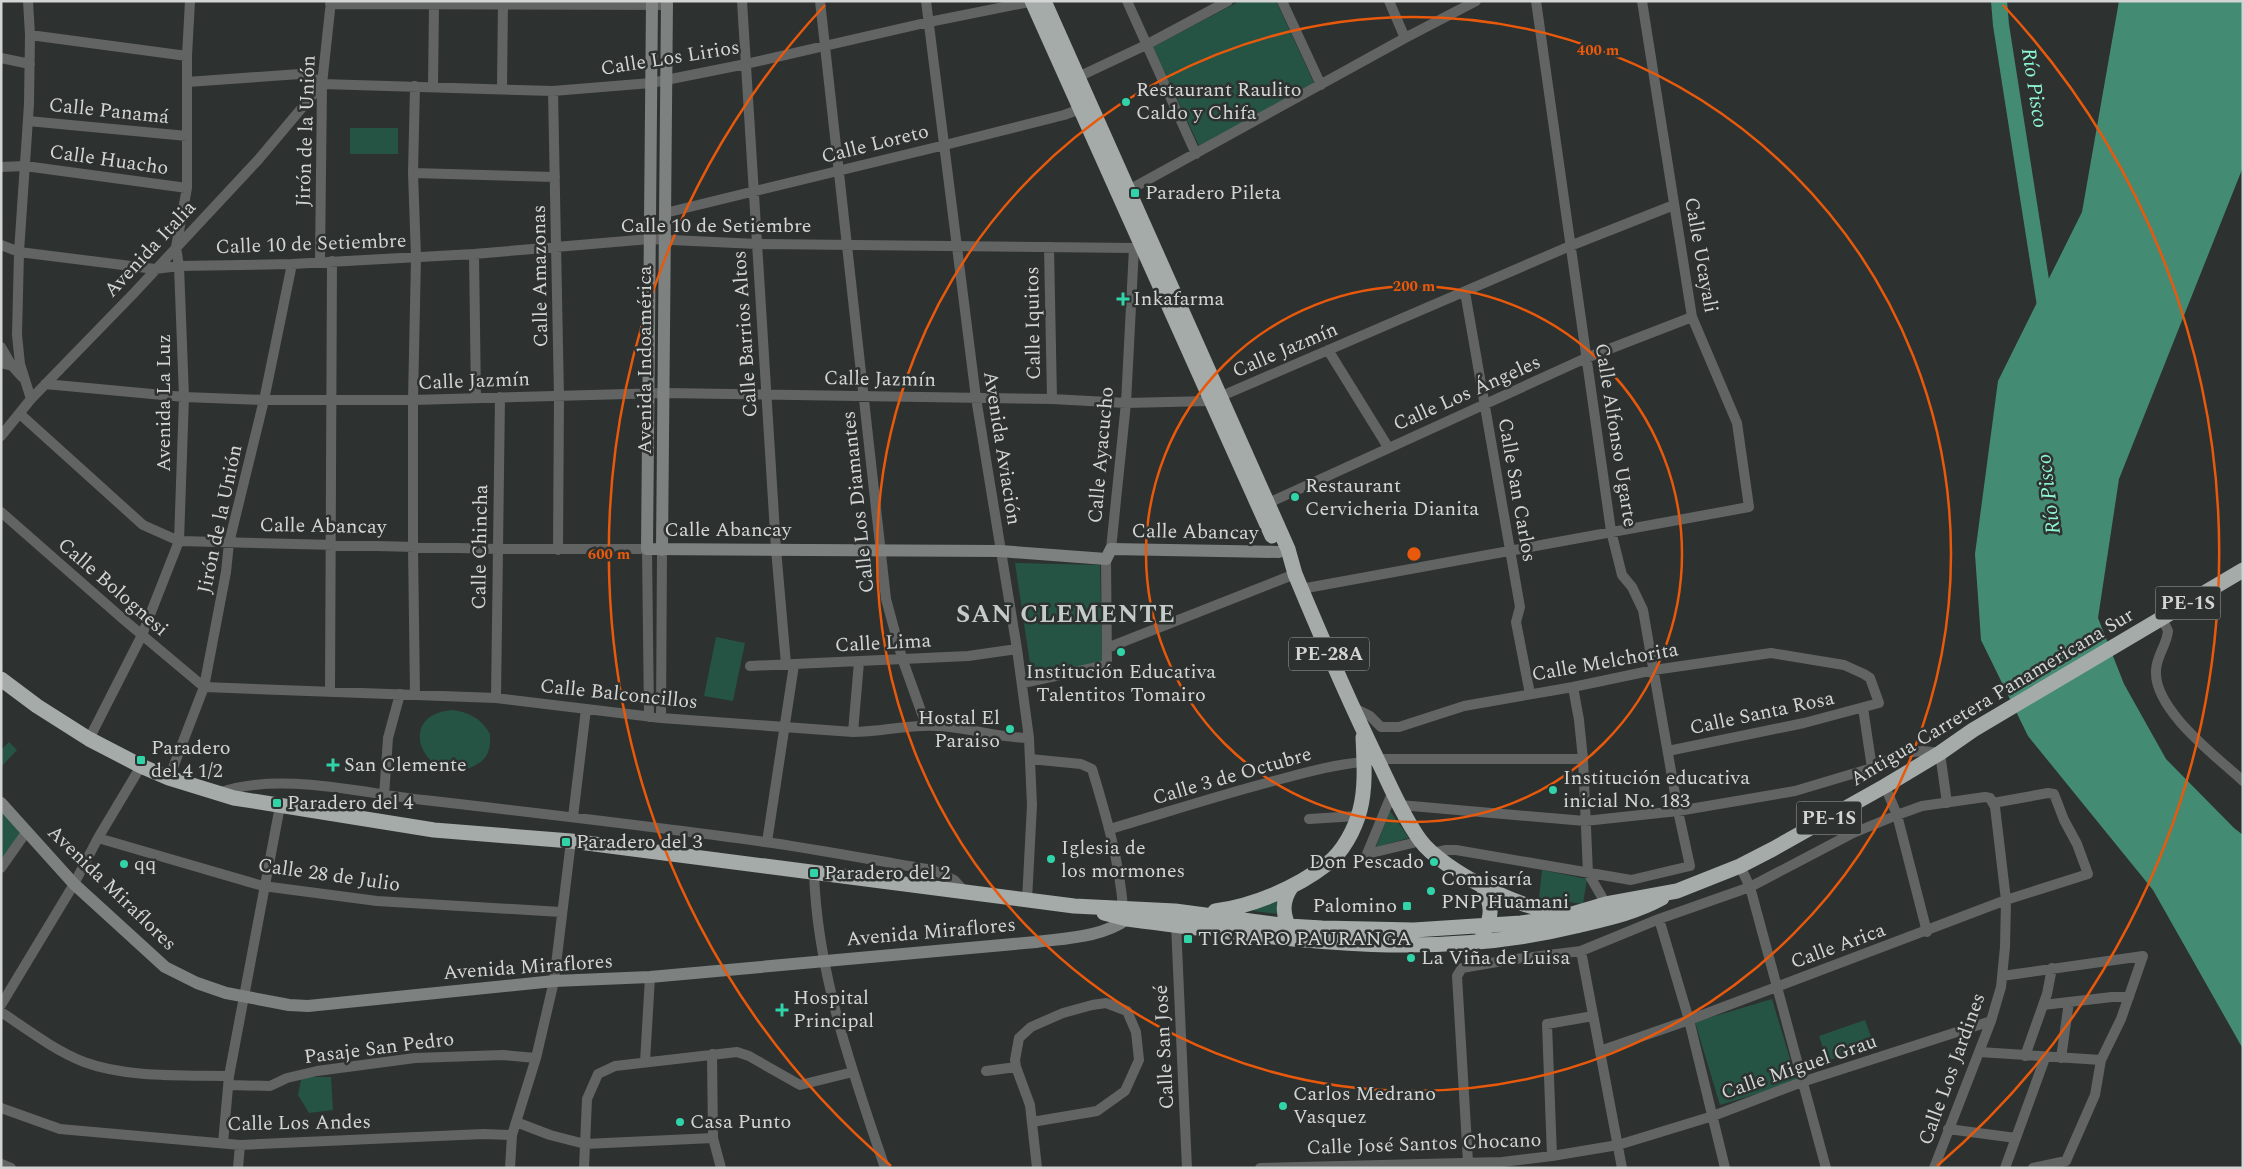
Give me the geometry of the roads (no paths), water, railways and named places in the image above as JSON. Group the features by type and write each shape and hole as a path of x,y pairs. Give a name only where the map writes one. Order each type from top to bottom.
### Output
{"highway":[{"name":"PE-28A","path":"1036,1 1078,77 1086,107 1141,243 1216,399 1263,505 1279,552 1294,574 1301,589 1374,763 1393,791 1421,841 1432,853 1484,888 1537,909 1556,912 1583,911"},
{"name":"PE-28A","path":"1036,1 1086,107 1129,190 1141,243"},
{"name":"PE-28A","path":"1263,505 1288,549 1294,574"},
{"name":"Antigua Carretera Panamericana Sur","path":"1,679 37,706 89,739 140,766 169,778 234,798 434,830 571,841 1074,906 1125,913 1176,925 1298,940 1414,946 1477,943 1546,933 1610,918 1643,908 1676,891 1740,866 1885,786 1940,753 1973,730 2243,570"},
{"path":"1198,914 1234,909 1292,886 1328,864 1348,840 1374,763"},
{"path":"1292,886 1287,893 1284,903 1285,921 1298,940"},
{"path":"1477,943 1491,918 1491,906 1484,888"},
{"name":"Antigua Carretera Panamericana Sur","path":"1125,913 1198,914 1288,926 1414,930 1562,917 1606,904 1676,891"}],"street":[{"path":"28,1 30,64 19,252 17,335 20,364 31,399"},
{"path":"176,247 187,188 187,56 190,1"},
{"name":"Calle Barrios Altos","path":"742,1 776,549 790,664 785,726 767,842"},
{"name":"Calle Los Diamantes","path":"820,1 882,549 886,599 902,658 926,725"},
{"name":"Avenida Aviación","path":"926,1 976,398 1023,683 1029,738 1032,805 1027,900"},
{"name":"Calle Los Lirios","path":"187,82 300,74 312,77 322,84 553,91 651,83 746,64 929,22 1036,1"},
{"path":"1127,1 1196,154"},
{"path":"1078,77 1146,45 1228,1"},
{"path":"1282,1 1321,85"},
{"path":"1389,1 1405,38"},
{"path":"1129,190 1476,1"},
{"name":"Calle Alfonso Ugarte","path":"1536,1 1612,531 1622,575 1632,587 1643,610 1678,811 1690,866 1631,880 1588,873"},
{"name":"Calle Ucayali","path":"1612,531 1749,507 1737,423 1692,316 1642,1"},
{"path":"331,3 434,5 667,3"},
{"name":"Jirón de la Unión","path":"320,262 322,84 331,3"},
{"path":"502,88 503,3"},
{"name":"Avenida Indoamérica","path":"650,717 647,549 652,3"},
{"name":"Avenida Indoamérica","path":"661,718 667,3"},
{"path":"433,86 434,5"},
{"path":"30,35 187,56"},
{"path":"1,58 30,64"},
{"name":"Avenida Italia","path":"1,436 31,399 258,160 322,84"},
{"path":"415,86 413,173 416,257 413,400 415,695"},
{"name":"Calle Amazonas","path":"553,91 559,396 558,550"},
{"name":"Calle Loreto","path":"665,213 945,145 1086,107"},
{"name":"Calle Panamá","path":"28,121 187,136"},
{"name":"Calle Huacho","path":"1,167 25,166 187,188"},
{"path":"413,173 555,177"},
{"name":"Calle Jazmín","path":"45,384 184,397 333,401 648,393 1052,399 1126,404 1216,399 1570,246 1674,205"},
{"name":"Calle 10 de Setiembre","path":"1,245 19,252 155,270 179,266 292,264 474,254 650,239 757,244 958,247 1049,247 1141,243"},
{"name":"Calle Ayacucho","path":"1023,683 1107,664 1109,554 1126,404 1141,243"},
{"name":"Avenida La Luz","path":"89,739 142,635 179,541 184,397 179,266 176,247"},
{"name":"Calle Iquitos","path":"1049,247 1052,399"},
{"path":"474,254 476,398"},
{"path":"330,691 329,545 333,401 332,261"},
{"name":"Jirón de la Unión","path":"169,778 204,687 226,572 229,542 264,400 292,264"},
{"name":"Calle San Carlos","path":"1465,292 1483,404 1511,551 1520,607 1516,622 1530,694"},
{"name":"Calle Los Ángeles","path":"1263,505 1586,358 1692,316"},
{"path":"1,347 6,364 25,380"},
{"path":"1328,350 1388,447"},
{"name":"Calle Chincha","path":"496,698 500,397"},
{"path":"20,414 143,525 179,541 229,542"},
{"name":"Calle Bolognesi","path":"1,512 204,687"},
{"path":"1301,589 1612,531"},
{"name":"Calle Abancay","path":"229,542 558,550 882,549 1109,554 1279,552"},
{"path":"1107,648 1294,574"},
{"path":"2162,618 2168,631 2156,666 2158,688 2169,707 2181,722 2243,781"},
{"name":"Calle Lima","path":"750,666 968,656 1017,649"},
{"name":"Calle Melchorita","path":"1352,707 1370,716 1381,727 1399,726 1464,706 1573,688 1654,670 1770,654 1844,665 1870,678 1879,703 1862,708"},
{"path":"853,732 858,662"},
{"name":"Calle Balconcillos","path":"204,687 496,698 661,718 853,732 876,732 926,725 956,728 1006,738 1029,738"},
{"path":"1573,688 1583,759 1588,873 1606,904"},
{"path":"384,796 388,738 400,694"},
{"path":"1862,708 1872,768"},
{"name":"Calle Santa Rosa","path":"1668,751 1804,724 1862,708"},
{"path":"573,817 586,709"},
{"path":"1400,805 1585,821 1678,811 1795,791 1872,768 1902,753 1914,751 1940,753 1947,803"},
{"path":"1030,759 1081,764 1092,769 1110,829 1121,878 1125,913"},
{"name":"Calle 3 de Octubre","path":"1110,829 1200,801 1345,763 1583,759"},
{"path":"2,1001 74,884 98,838 140,766"},
{"path":"217,793 233,787 300,784 384,796 573,817 767,842 933,870 954,880 965,892"},
{"path":"1885,786 1897,815 1927,932"},
{"path":"1393,791 1367,854 1421,841"},
{"name":"Calle Arica","path":"1600,1050 1689,1020 1927,932 2006,900 2088,874 2077,844 2064,820 2054,794 2048,793 1993,803"},
{"path":"1468,1162 1457,976 1462,968 1581,951 1659,919 1750,888 1851,834 1922,806 1986,797 1990,798 1993,803"},
{"name":"Avenida Miraflores","path":"1,803 74,884 165,967 197,983 244,998 289,1005 308,1006 554,981 650,977 1070,937 1117,926 1125,913"},
{"name":"Calle Los Jardines","path":"1934,1168 1991,1021 2002,976 2006,900 1993,803"},
{"path":"223,1143 229,1081 280,806"},
{"path":"1309,820 1357,816"},
{"path":"1,868 27,831"},
{"name":"Calle 28 de Julio","path":"98,838 264,886 378,901 561,912"},
{"path":"510,1168 512,1135 536,1058 554,981 571,841"},
{"path":"1432,853 1456,850 1588,873"},
{"path":"1740,866 1750,888 1826,1168"},
{"path":"814,872 814,903 824,960 853,1072 886,1168"},
{"path":"1659,919 1689,1020 1725,1168"},
{"name":"Calle San José","path":"1176,925 1187,1168"},
{"path":"1581,951 1622,1168"},
{"path":"2002,976 2143,956 2121,1018 2101,1060 2095,1095 2066,1161 2033,1168"},
{"path":"2025,1056 2043,1005 2052,968"},
{"path":"645,1062 650,977"},
{"path":"2043,1005 2128,997"},
{"path":"2061,1058 2069,1002"},
{"path":"1032,1122 1097,1111 1125,1091 1139,1060 1136,1032 1127,1011 1106,1003 1092,1005 1063,1013 1031,1027 1019,1038 1015,1060 1030,1105 1037,1168"},
{"name":"Pasaje San Pedro","path":"1,1012 52,1046 84,1062 117,1069 270,1086 287,1078 317,1071 415,1058 503,1055 536,1058"},
{"path":"1552,1156 1547,1024 1593,1016"},
{"name":"Calle Miguel Grau","path":"1618,1145 1713,1116 1802,1082 1991,1021"},
{"path":"584,1168 587,1099 598,1074 614,1066 737,1052 749,1056 800,1085 853,1072"},
{"path":"1979,1052 2045,1058 2101,1060"},
{"path":"712,1054 713,1138 721,1168"},
{"path":"2004,1168 2045,1058"},
{"path":"986,1071 1016,1067"},
{"name":"Calle Los Andes","path":"1,1108 60,1129 240,1146 484,1134 512,1135"},
{"path":"516,1122 550,1135 585,1144 713,1138"},
{"path":"1948,1129 2016,1138"},
{"name":"Calle José Santos Chocano","path":"1260,1168 1468,1162 1502,1165 1618,1145"},
{"path":"238,1168 240,1146"},
{"path":"1,1164 11,1168"}],"water":[{"path":"2119,1 2243,1 2243,167 2119,479 2098,618 2124,684 2166,759 2243,835 2243,1049 2153,890 2028,736 1981,640 1975,554 1998,381 2082,212"}],"waterway":[{"name":"Río Pisco","path":"1999,1 2001,25 2046,312"}],"place":[{"name":"Restaurant Raulito Caldo y Chifa","path":"1126,102"},
{"name":"Paradero Pileta","path":"1135,193"},
{"name":"Inkafarma","path":"1123,299"},
{"name":"Restaurant Cervicheria Dianita","path":"1295,497"},
{"name":"Institución Educativa Talentitos Tomairo","path":"1121,652"},
{"name":"Hostal El Paraiso","path":"1010,729"},
{"name":"Paradero del 4 1/2","path":"141,760"},
{"name":"San Clemente","path":"333,765"},
{"name":"Institución educativa inicial No. 183","path":"1553,790"},
{"name":"Paradero del 4","path":"277,803"},
{"name":"Paradero del 3","path":"566,842"},
{"name":"Iglesia de los mormones","path":"1051,859"},
{"name":"Don Pescado","path":"1434,862"},
{"name":"qq","path":"124,864"},
{"name":"Paradero del 2","path":"814,873"},
{"name":"Comisaría PNP Huamani","path":"1431,891"},
{"name":"Palomino","path":"1407,906"},
{"name":"TICRAPO PAURANGA","path":"1188,939"},
{"name":"La Viña de Luisa","path":"1411,958"},
{"name":"Hospital Principal","path":"782,1010"},
{"name":"Carlos Medrano Vasquez","path":"1283,1106"},
{"name":"Casa Punto","path":"680,1122"}],"district":[{"name":"SAN CLEMENTE","path":"1066,615"}]}
